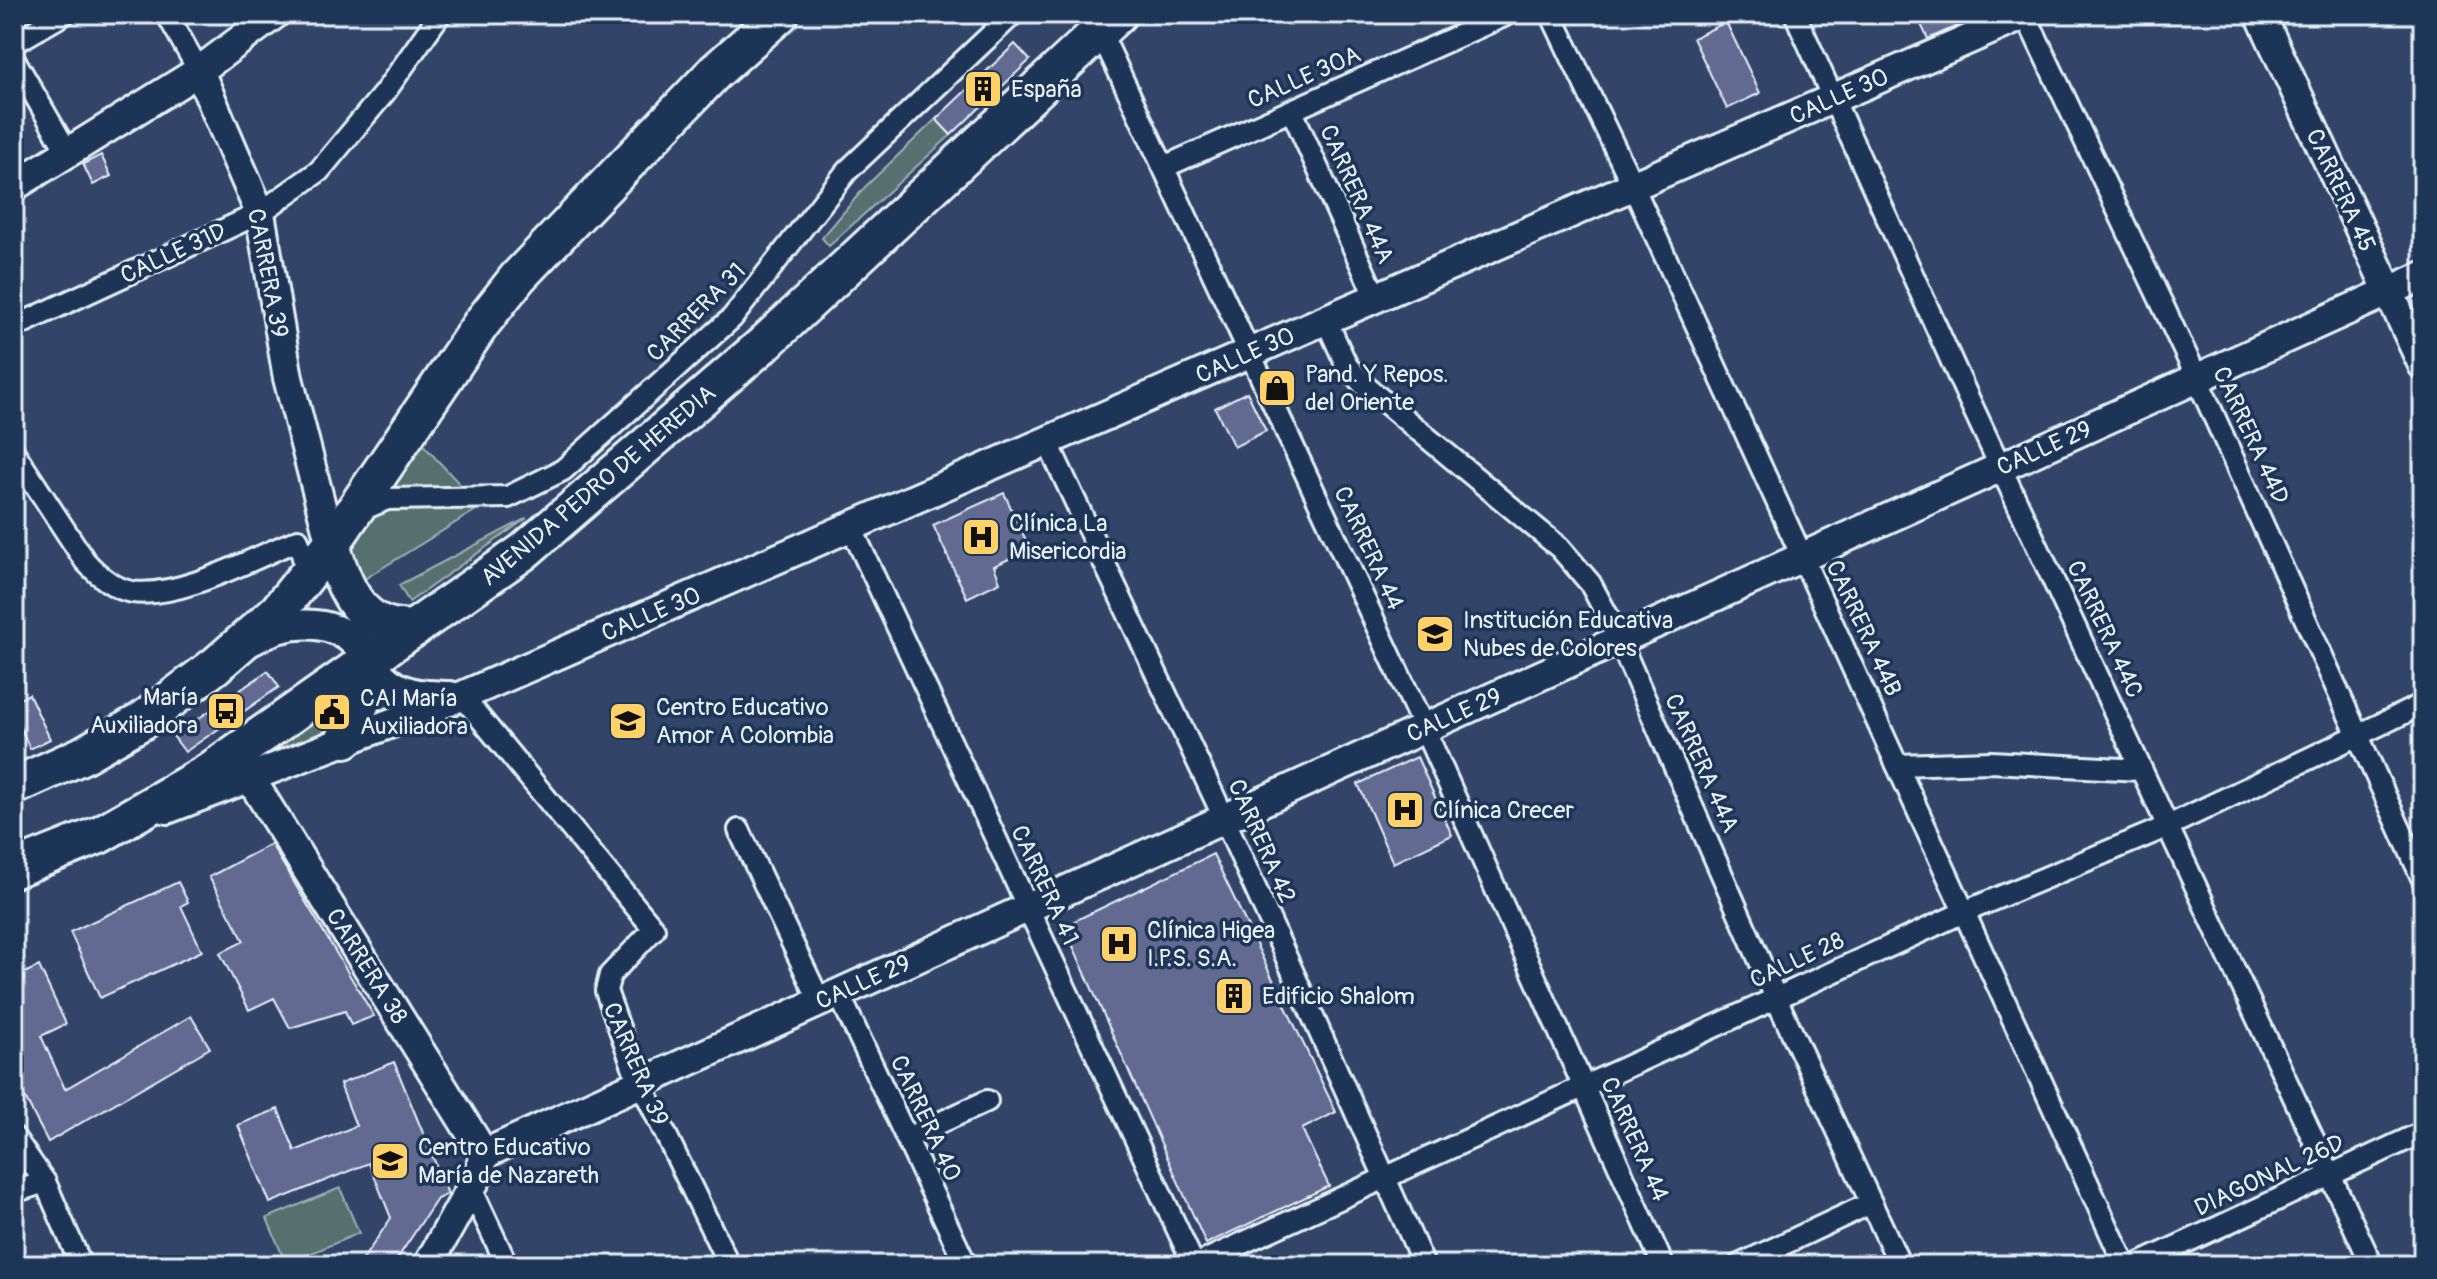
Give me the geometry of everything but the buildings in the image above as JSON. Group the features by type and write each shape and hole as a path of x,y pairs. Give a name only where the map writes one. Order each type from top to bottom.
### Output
{"highway":[{"path":"14,786 81,756 142,721 253,635 308,575 325,536 518,277 715,72 780,14"},
{"name":"AVENIDA PEDRO DE HEREDIA","path":"14,869 99,835 207,773 534,543 658,439 1109,22"},
{"path":"325,536 348,594 360,611 384,626 415,628"},
{"path":"345,739 363,701 368,660"}],"street":[{"path":"14,43 64,14"},
{"name":"CARRERA 39","path":"167,14 199,71 260,213 288,378 325,536"},
{"path":"14,186 69,155 199,71 275,14"},
{"name":"CALLE 31D","path":"14,327 260,213 319,171 385,92 440,14"},
{"name":"CARRERA 31","path":"325,536 380,500 508,497 563,470 723,328 760,286 847,171 1013,14"},
{"name":"CALLE 30A","path":"1164,167 1508,14"},
{"name":"CARRERA 44B","path":"1551,14 1633,186 1964,912 2136,1265"},
{"name":"CARRERA 44C","path":"1795,14 2166,827 2372,1265"},
{"name":"CALLE 30","path":"99,835 462,696 2026,14"},
{"name":"CARRERA 44D","path":"2026,14 2360,735 2413,835 2423,880"},
{"name":"CARRERA 45","path":"2260,14 2423,365"},
{"name":"CARRERA 44","path":"1109,22 1164,167 1424,728 1663,1265"},
{"path":"14,59 69,155"},
{"name":"CARRERA 44A","path":"1292,111 1376,298"},
{"name":"CALLE 29","path":"484,1154 2423,276"},
{"name":"CARRERA 44A","path":"1326,320 1347,366 1364,385 1572,561 1590,583 1620,641 1776,998 1900,1265"},
{"name":"CARRERA 42","path":"1047,441 1224,819 1424,1265"},
{"path":"15,456 85,561 97,574 130,592 172,589 325,536"},
{"name":"CARRERA 41","path":"851,527 1194,1265"},
{"name":"CALLE 30","path":"215,666 260,636 286,627 313,624 341,633 358,645 392,684 408,692 462,696"},
{"name":"CARRERA 39","path":"462,696 654,929 610,975 606,991 641,1084 729,1265"},
{"name":"CALLE 28","path":"1194,1265 1964,912 2166,827 2423,704"},
{"path":"1897,765 1991,762 2141,770"},
{"name":"CARRERA 38","path":"250,778 484,1154"},
{"name":"CARRERA 40","path":"739,830 907,1138 966,1265"},
{"path":"907,1138 987,1101"},
{"name":"DIAGONAL 26D","path":"2136,1265 2423,1132"},
{"path":"14,1137 45,1182 81,1265"},
{"path":"428,1265 471,1188 484,1154"},
{"path":"14,1192 45,1182"},
{"path":"471,1188 507,1265"},
{"path":"1739,1265 1871,1203"}],"green space":[{"path":"936,119 951,135 829,246 822,238 865,187"},
{"path":"416,437 466,491 383,491"},
{"path":"402,504 476,510 361,581 349,552 353,542 369,521"},
{"path":"527,518 409,602 399,585"},
{"path":"353,683 349,728 228,769"},
{"path":"340,1188 359,1233 286,1264 267,1218"}],"place":[{"name":"España","path":"983,89"},
{"name":"Pand. Y Repos. del Oriente","path":"1277,388"},
{"name":"Clínica La Misericordia","path":"981,537"},
{"name":"Institución Educativa Nubes de Colores","path":"1435,634"},
{"name":"María Auxiliadora","path":"226,711"},
{"name":"CAI María Auxiliadora","path":"332,712"},
{"name":"Centro Educativo Amor A Colombia","path":"628,721"},
{"name":"Clínica Crecer","path":"1405,810"},
{"name":"Clínica Higea I.P.S. S.A.","path":"1119,944"},
{"name":"Edificio Shalom","path":"1234,996"},
{"name":"Centro Educativo María de Nazareth","path":"390,1161"}]}
